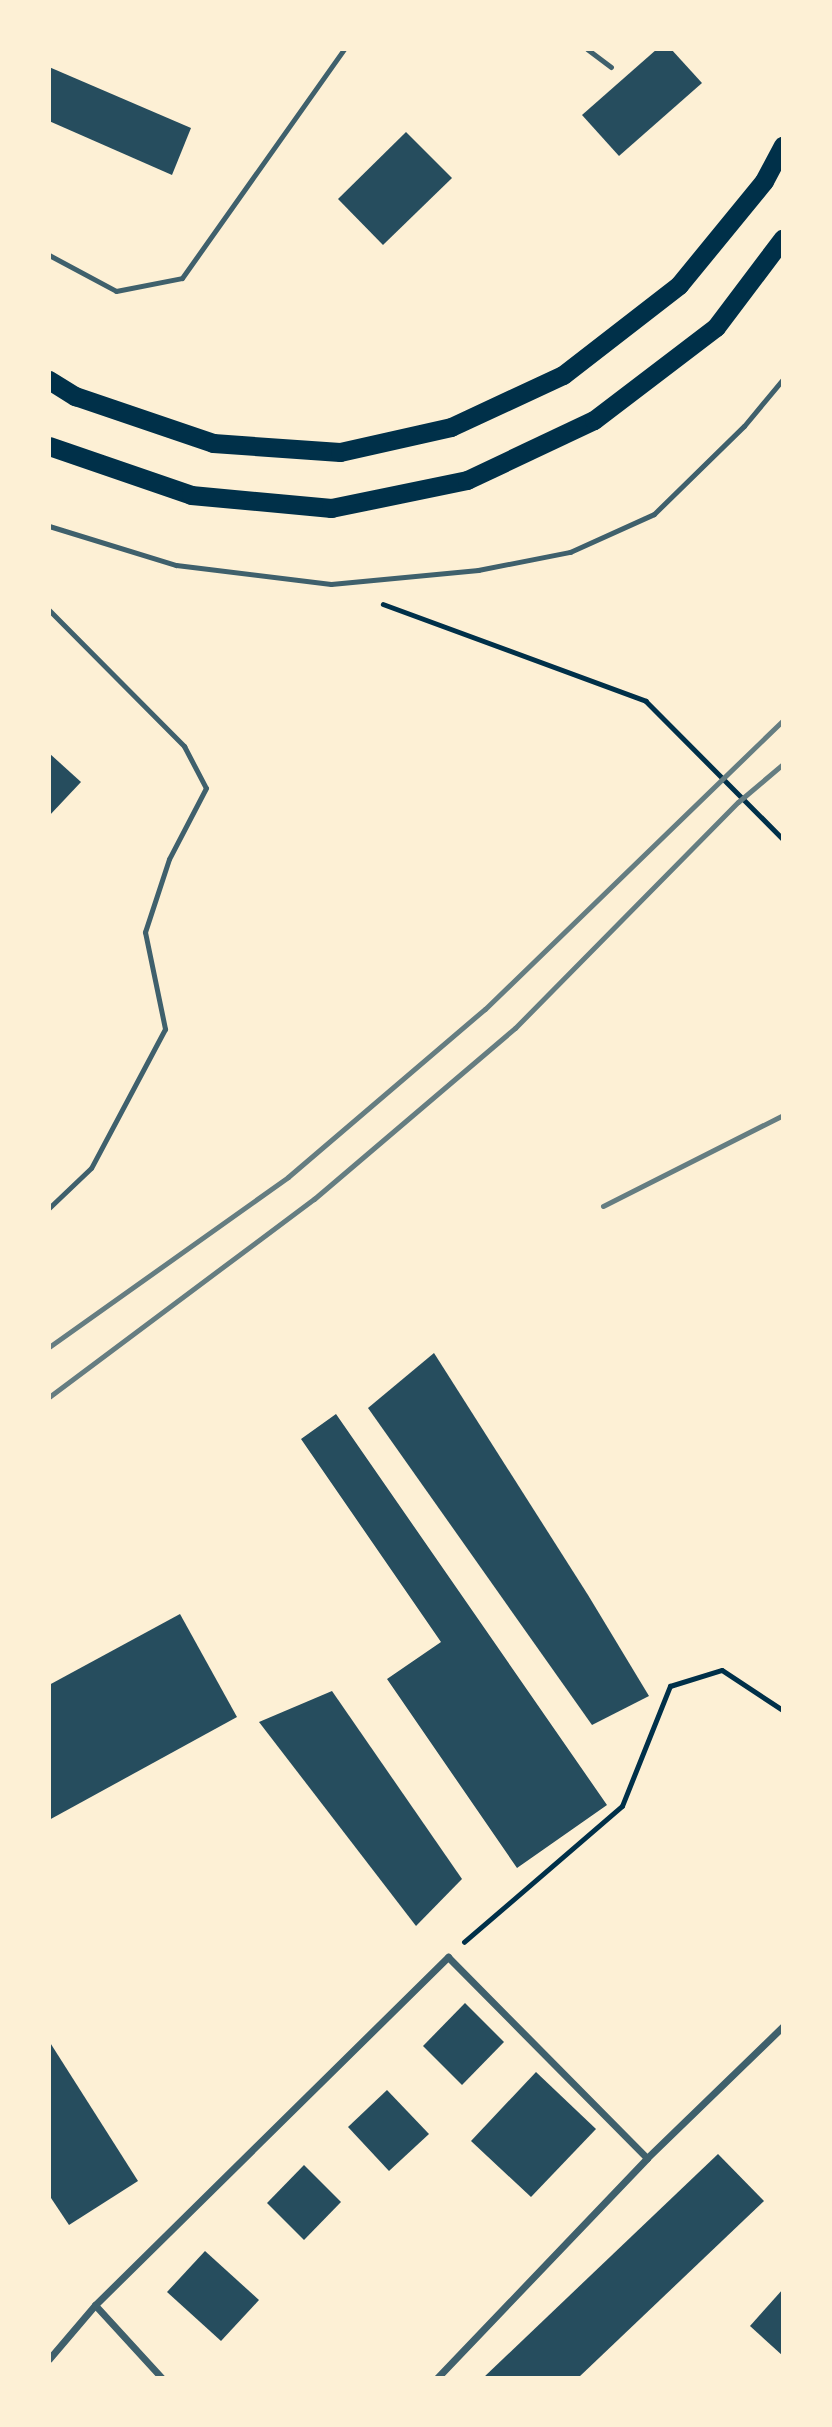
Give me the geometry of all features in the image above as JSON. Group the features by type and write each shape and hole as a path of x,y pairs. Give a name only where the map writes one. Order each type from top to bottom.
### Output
{"highway":[{"path":"49,380 75,396 213,443 340,452 451,427 564,375 679,285 764,181 783,146"},
{"path":"49,446 191,495 331,508 467,480 594,420 716,327 783,238"}],"street":[{"path":"49,2359 95,2305 448,1956 647,2158"},
{"path":"437,2378 647,2158 783,2026"},
{"path":"95,2305 162,2378"}],"lane":[{"path":"49,254 116,291 182,278 344,49"},
{"path":"587,49 611,67"},
{"path":"49,526 176,565 331,584 478,570 570,552 654,514 744,426 783,379"},
{"path":"49,610 184,746 206,789 169,859 145,932 165,1029 91,1168 49,1208"}],"path":[{"path":"331,584 646,701 783,839"},
{"path":"448,1956 622,1805 670,1686 722,1670 783,1710"}],"building":[{"path":"657,49 671,49 702,83 619,156 582,115"},
{"path":"49,67 191,128 172,175 49,121"},
{"path":"406,132 452,178 383,245 338,199"},
{"path":"49,753 81,782 49,816"},
{"path":"434,1353 649,1696 592,1725 368,1408"},
{"path":"336,1414 607,1805 517,1868 387,1679 441,1642 301,1439"},
{"path":"180,1614 237,1717 49,1820 49,1685"},
{"path":"332,1691 462,1879 416,1926 259,1722"},
{"path":"465,2003 504,2042 462,2085 423,2046"},
{"path":"49,2041 138,2181 69,2225 49,2195"},
{"path":"536,2072 596,2129 531,2197 471,2141"},
{"path":"387,2090 429,2134 389,2171 348,2127"},
{"path":"718,2154 764,2201 578,2378 483,2378"},
{"path":"304,2165 341,2202 304,2240 267,2203"},
{"path":"205,2251 259,2300 221,2341 167,2292"},
{"path":"783,2289 783,2356 750,2326"}],"railway":[{"path":"49,1347 288,1177 485,1009 783,720"},
{"path":"49,1397 314,1199 515,1028 738,802 783,764"},
{"path":"603,1206 783,1115"}]}
